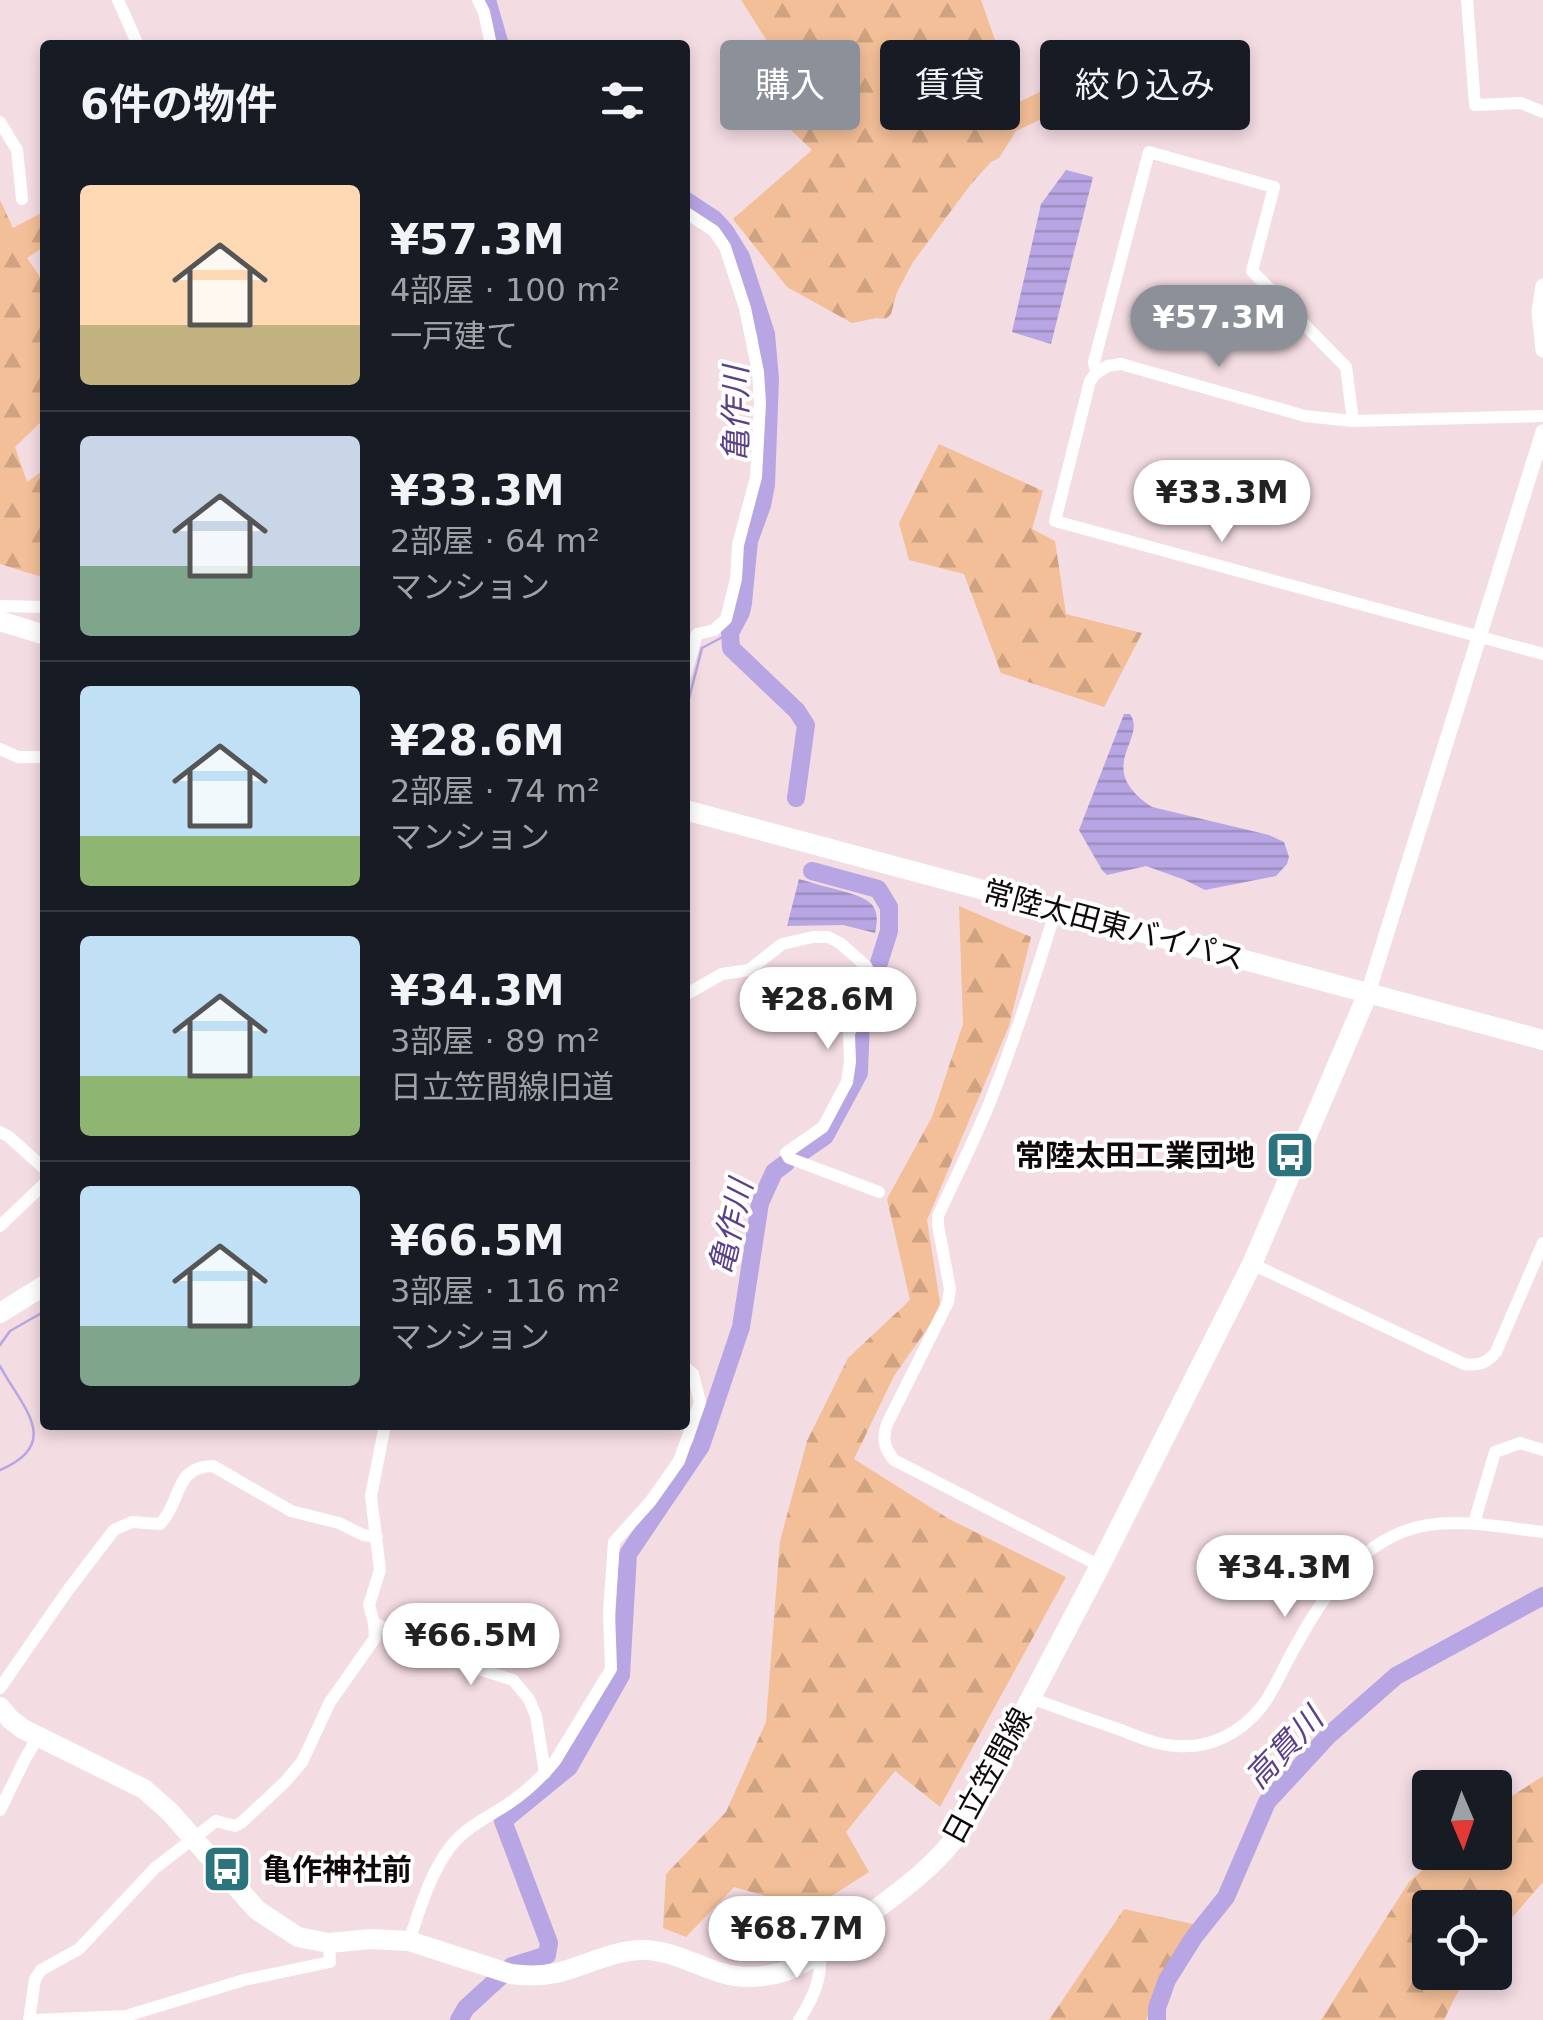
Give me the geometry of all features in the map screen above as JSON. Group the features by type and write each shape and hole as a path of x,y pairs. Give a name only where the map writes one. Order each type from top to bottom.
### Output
{"main road":[{"path":"0,620 40,633"},
{"name":"常陸太田東バイパス","path":"690,811 1543,1040"},
{"name":"日立笠間線","path":"0,1707 10,1719 38,1737 157,1799 256,1910 298,1937 329,1943 408,1941 507,1973 553,1974 630,1950 662,1952 734,1976 784,1972 820,1951 916,1879 963,1828 1252,1264 1368,993"},
{"path":"0,1313 40,1288"}],"street":[{"path":"118,0 136,40"},
{"path":"478,0 490,40"},
{"path":"1467,0 1475,105 1521,103 1543,112"},
{"path":"0,122 17,150 22,200"},
{"path":"1096,373 1094,362 1149,152 1274,187 1252,271 1346,367 1353,421"},
{"path":"690,215 714,232 725,247 745,308 760,403 756,477 738,545 736,579 726,619 714,630 697,634 690,658"},
{"path":"1543,286 1543,350"},
{"path":"1543,416 1353,421 1305,416 1121,364 1108,366 1090,381 1055,521 1543,654"},
{"path":"1368,993 1542,441"},
{"path":"0,606 40,606"},
{"path":"0,749 18,757 40,757"},
{"path":"1056,909 1006,1061 938,1216 950,1289 948,1302 887,1424 884,1444 894,1460 1100,1566"},
{"path":"690,991 722,974 750,970 782,944 813,937 833,939 866,966 870,974 848,1034 848,1082 823,1127 786,1153 789,1158 880,1192"},
{"path":"0,1132 40,1165"},
{"path":"0,1226 40,1188"},
{"path":"1252,1264 1473,1365 1489,1360 1496,1352 1543,1243"},
{"path":"408,1941 424,1896 451,1846 477,1822 526,1792 555,1762 610,1669 614,1542 650,1502 679,1461 700,1402 690,1371"},
{"path":"329,1943 330,1962 244,1980 126,2016 32,2020 35,1979 41,1970 79,1949 155,1868 216,1821 235,1826 242,1822 302,1762 330,1702 375,1638 370,1605 380,1570 371,1496 384,1430"},
{"path":"1476,1524 1495,1452 1520,1443 1543,1450"},
{"path":"0,1688 114,1530 132,1522 160,1524 188,1472 199,1466 212,1466 290,1511 340,1522 377,1537"},
{"path":"1031,1698 1154,1742 1202,1745 1228,1736 1264,1704 1336,1582 1360,1558 1395,1536 1428,1525 1476,1524 1543,1532"},
{"path":"374,1623 447,1658 513,1680 529,1698 536,1716 544,1774"},
{"path":"0,1810 38,1737"},
{"path":"800,2020 817,1988 820,1951"}],"green space":[{"path":"741,0 981,0 995,40 880,40 880,130 1018,130 999,158 971,184 913,262 886,319 852,323 787,287 733,219 812,150 791,130 860,130 860,40 766,40"},
{"path":"1040,92 1040,120 1020,129 1020,102"},
{"path":"0,200 13,228 40,214 40,249 27,258 40,277 40,423 15,447 27,482 40,473 40,576 0,564"},
{"path":"939,444 1043,491 1032,529 1055,541 1066,614 1142,633 1104,707 1001,673 964,574 909,560 899,523"},
{"path":"959,906 1031,937 1009,1026 927,1220 941,1309 894,1376 854,1459 949,1519 1066,1577 940,1807 895,1771 846,1832 869,1872 811,1909 734,1887 686,1937 663,1928 666,1874 726,1812 766,1722 780,1541 807,1441 848,1358 910,1300 887,1199 932,1117 963,1024"},
{"path":"1543,1776 1543,1882 1512,1918 1512,1890 1412,1890 1412,1990 1460,1990 1444,2020 1321,2020 1409,1882 1423,1870 1512,1870 1512,1796"},
{"path":"1124,1909 1193,1924 1146,2020 1049,2020"}],"shaded area":[{"path":"1066,170 1093,177 1051,344 1012,332 1041,204"},
{"path":"1124,714 1130,714 1134,724 1123,767 1135,793 1152,807 1284,842 1289,857 1276,876 1205,890 1146,866 1107,875 1102,870 1079,830"},
{"path":"799,879 870,902 876,914 875,933 843,925 787,926"}],"waterway":[{"name":"亀作川","path":"487,0 499,40"},
{"name":"亀作川","path":"690,203 714,219 741,257 766,334 770,379 766,485 749,541 741,612 730,633 731,648 797,711 806,725 796,798"},
{"path":"690,695 702,648 730,633"},
{"name":"亀作川","path":"796,1156 825,1136 859,1073 861,1020 889,931 889,907 878,889 812,871"},
{"name":"亀作川","path":"459,2020 466,2008 512,1966 547,1955 549,1943 503,1821 569,1767 621,1675 628,1554 701,1446 741,1327 760,1203 774,1172 786,1163"},
{"path":"0,1345 10,1331 40,1314"},
{"path":"0,1366 26,1409 34,1436 30,1448 0,1470"},
{"name":"高貫川","path":"1157,2020 1167,1980 1226,1897 1267,1802 1328,1736 1396,1676 1543,1596"}],"place":[{"name":"常陸太田工業団地","path":"1290,1155"},
{"name":"亀作神社前","path":"227,1869"}]}
